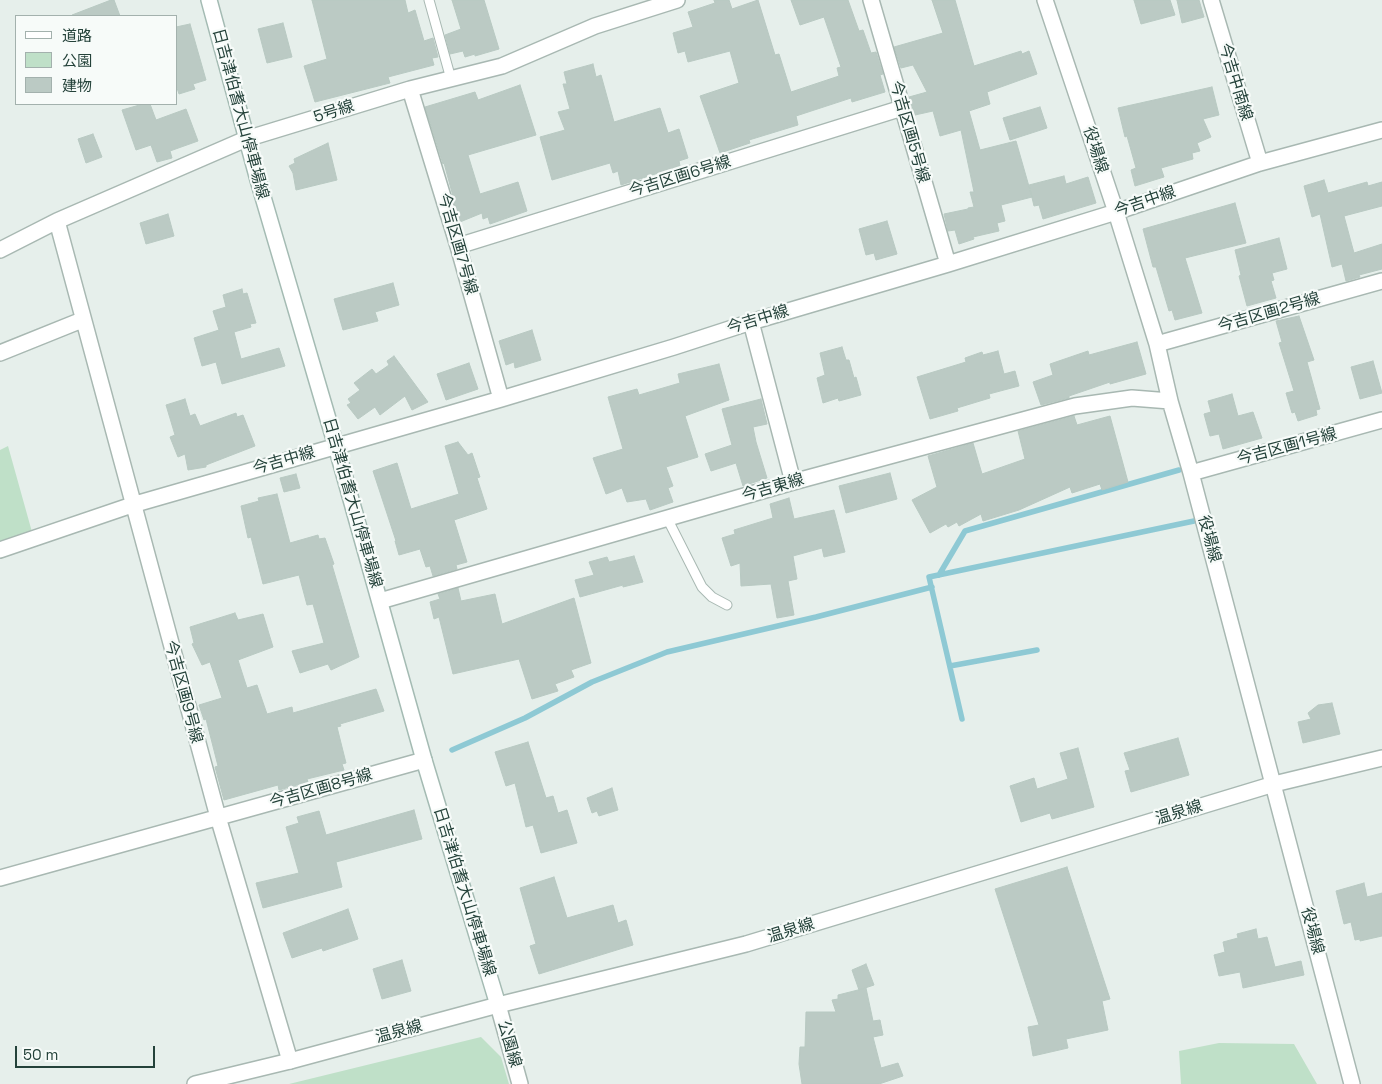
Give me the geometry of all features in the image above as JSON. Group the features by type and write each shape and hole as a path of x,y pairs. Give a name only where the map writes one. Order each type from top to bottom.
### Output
{"street":[{"name":"日吉津伯耆大山停車場線","path":"210,0 246,139 336,446 424,760 498,1005"},
{"name":"5号線","path":"0,250 56,221 246,139 410,89 502,66 595,26 677,0"},
{"name":"今吉区画5号線","path":"871,0 948,264"},
{"name":"役場線","path":"1045,0 1116,212 1157,344 1170,400 1274,784 1352,1084"},
{"name":"今吉中南線","path":"1214,1 1260,163"},
{"name":"今吉区画7号線","path":"410,89 458,246 501,399"},
{"name":"今吉区画6号線","path":"458,246 902,108"},
{"name":"今吉中線","path":"0,550 132,505 501,399 1116,212 1260,163 1382,130"},
{"name":"今吉区画9号線","path":"56,221 218,817 290,1061"},
{"name":"今吉区画2号線","path":"1157,344 1382,281"},
{"path":"0,353 82,320"},
{"path":"751,322 793,482"},
{"name":"今吉東線","path":"380,601 793,482 1075,406 1132,398 1170,400"},
{"name":"今吉区画1号線","path":"1191,473 1382,420"},
{"name":"温泉線","path":"195,1084 290,1061 498,1005 746,944 1274,784 1382,758"},
{"name":"今吉区画8号線","path":"0,878 424,760"},
{"name":"公園線","path":"498,1005 520,1084"}],"lane":[{"path":"429,0 451,79"},
{"path":"667,518 702,587 712,597 727,605"}],"green space":[{"path":"8,446 32,532 0,543 0,450"},
{"path":"481,1037 501,1057 509,1084 289,1084"},
{"path":"1219,1043 1294,1044 1317,1084 1181,1084 1179,1051"}],"building":[{"path":"114,0 120,15 72,15"},
{"path":"312,0 405,0 408,13 415,10 424,41 433,38 438,57 432,58 434,65 388,77 390,83 315,102 304,66 327,59"},
{"path":"452,0 484,0 499,49 475,56 475,54 465,57 463,51 450,54 445,35 461,29"},
{"path":"714,0 729,0 732,9 758,0 775,55 779,54 791,92 839,76 837,68 841,67 824,17 800,25 791,0 848,0 859,31 863,30 871,53 876,52 883,74 880,75 885,92 852,102 851,98 796,116 798,125 749,140 750,143 720,153 700,96 739,83 730,51 688,62 685,51 678,53 673,33 693,27 688,12 715,3"},
{"path":"932,0 955,0 974,66 1021,51 1022,54 1029,51 1037,74 987,92 990,104 969,111 980,150 1016,141 1032,197 1001,205 1005,221 997,223 999,231 973,237 974,239 959,244 955,230 948,231 944,214 974,207 970,192 974,192 961,130 940,136 933,111 915,115 909,97 927,92 913,65 901,68 894,47 943,33"},
{"path":"1134,0 1170,0 1175,15 1141,24"},
{"path":"1177,0 1199,0 1204,17 1182,23"},
{"path":"283,23 292,57 267,63 258,29"},
{"path":"190,24 206,80 193,84 195,89 179,94 178,91 178,27"},
{"path":"593,64 596,77 601,75 614,122 660,108 668,133 679,129 688,158 679,161 680,166 621,185 618,171 613,173 610,163 552,180 540,137 565,130 558,112 570,109 563,84 567,84 564,72"},
{"path":"520,85 536,135 468,155 480,194 518,182 527,211 490,224 488,217 483,219 482,213 460,222 444,163 425,107 475,92 478,100"},
{"path":"1212,87 1219,115 1203,119 1211,137 1197,143 1200,151 1192,153 1193,159 1161,168 1164,177 1135,186 1131,170 1136,168 1127,136 1125,137 1118,108"},
{"path":"140,105 150,105 156,120 186,109 198,141 170,151 172,158 157,162 151,145 136,150 122,110"},
{"path":"1040,107 1047,128 1010,140 1003,118"},
{"path":"93,134 102,157 86,163 78,139"},
{"path":"328,143 337,180 296,190 293,173 289,166 295,163 294,159"},
{"path":"1064,176 1066,184 1088,177 1096,203 1043,219 1039,205 1034,206 1029,185"},
{"path":"1324,180 1328,193 1367,182 1368,186 1382,182 1382,206 1344,216 1354,253 1382,244 1382,269 1359,275 1360,277 1346,281 1342,264 1332,267 1320,214 1312,217 1304,186"},
{"path":"1235,203 1246,243 1185,258 1202,313 1175,320 1172,310 1169,311 1156,267 1153,267 1143,229"},
{"path":"168,214 174,236 146,244 140,223"},
{"path":"887,221 897,254 876,260 874,253 866,255 859,229"},
{"path":"1279,238 1287,269 1272,273 1274,280 1271,281 1276,298 1247,306 1239,276 1241,275 1235,250"},
{"path":"393,283 399,305 375,312 378,321 343,330 334,299"},
{"path":"242,289 243,294 247,293 256,323 250,324 251,327 234,332 241,359 279,348 285,366 222,384 216,362 202,366 194,338 219,330 213,311 226,307 223,295"},
{"path":"1299,316 1314,360 1307,362 1320,409 1316,410 1317,415 1298,421 1295,412 1292,413 1286,393 1294,391 1279,343 1282,342 1276,321"},
{"path":"532,330 541,360 515,368 514,362 506,365 499,341"},
{"path":"1137,342 1146,374 1110,384 1110,382 1069,396 1069,398 1041,405 1033,382 1053,375 1050,364 1088,351 1089,355"},
{"path":"842,347 846,360 849,360 854,378 856,377 861,395 839,401 838,398 823,403 817,378 825,375 820,353"},
{"path":"998,351 1004,374 1015,371 1019,386 989,394 990,398 957,408 958,411 930,419 917,377 966,362 965,358 982,352 983,355"},
{"path":"394,356 428,402 412,410 405,396 380,415 375,407 358,419 347,405 351,403 348,399 360,390 354,383 372,369 376,374 389,365 387,361"},
{"path":"1373,361 1382,393 1360,399 1351,367"},
{"path":"469,363 478,389 446,400 437,374"},
{"path":"719,364 729,400 685,416 698,457 666,467 673,486 668,488 673,502 650,510 646,499 627,502 622,488 606,494 593,458 623,449 608,397 637,389 639,395 680,383 678,374"},
{"path":"1232,394 1238,416 1253,412 1262,438 1223,449 1219,434 1210,436 1204,414 1211,412 1208,401"},
{"path":"185,399 190,416 195,414 200,426 236,413 237,417 243,415 255,446 206,465 206,467 188,470 185,454 178,457 170,437 175,435 166,405"},
{"path":"761,399 767,424 753,427 767,478 743,486 736,463 711,471 705,454 732,445 722,409"},
{"path":"1074,416 1077,425 1110,416 1128,482 1102,490 1100,484 1072,493 1070,487 1019,510 983,521 981,514 959,526 957,522 948,527 946,524 930,533 912,500 937,487 928,456 973,443 982,474 1025,459 1018,431"},
{"path":"458,442 468,455 472,453 480,477 477,478 487,509 454,520 467,562 456,565 457,569 433,576 430,566 426,567 420,549 399,555 373,471 397,463 411,509 459,494 445,446"},
{"path":"890,473 897,499 846,513 839,486"},
{"path":"296,474 300,488 284,492 280,478"},
{"path":"277,494 290,543 318,535 319,539 325,538 334,564 332,565 359,657 331,670 328,664 300,673 292,651 324,643 313,604 307,605 299,575 263,584 251,537 248,538 241,506 259,501 258,498"},
{"path":"789,498 794,519 834,510 845,552 824,557 822,548 793,556 797,579 788,581 794,615 777,618 771,584 741,586 740,563 731,566 722,538 735,534 734,530 773,518 770,504"},
{"path":"634,556 643,582 623,587 623,585 580,597 575,580 594,575 589,562 607,557 609,562"},
{"path":"458,588 461,601 495,594 502,624 574,598 591,663 571,670 574,677 555,684 558,691 532,699 519,659 453,674 439,617 434,619 430,602 440,599 438,594"},
{"path":"235,613 238,620 263,614 273,647 238,660 247,688 257,685 267,714 292,707 293,713 376,689 384,711 340,724 341,726 337,727 346,763 342,764 344,770 307,779 308,782 279,790 278,785 224,800 215,767 218,766 206,719 204,720 199,705 222,698 210,662 202,665 192,644 194,643 190,627"},
{"path":"1332,703 1340,734 1303,743 1298,722 1311,719 1308,713 1318,705"},
{"path":"1178,738 1189,775 1131,792 1125,771 1130,770 1124,753"},
{"path":"528,742 546,798 553,796 558,813 567,810 577,843 541,853 533,825 526,827 515,783 506,786 495,752"},
{"path":"1078,748 1094,807 1052,819 1050,813 1021,822 1010,786 1034,778 1037,789 1068,779 1060,753"},
{"path":"612,788 618,810 599,816 597,811 592,813 587,798"},
{"path":"414,810 422,839 336,862 342,887 263,908 256,883 299,873 286,827 299,823 297,817 319,811 326,835"},
{"path":"1067,867 1110,999 1102,1001 1108,1030 1066,1039 1068,1048 1033,1056 1028,1027 1039,1025 995,889"},
{"path":"554,877 567,918 613,905 618,923 626,920 633,945 539,974 530,946 536,944 520,888"},
{"path":"1364,883 1367,897 1382,893 1382,936 1360,941 1360,939 1355,940 1351,922 1344,924 1336,891"},
{"path":"348,909 358,939 323,951 322,948 292,958 283,933"},
{"path":"1256,929 1258,939 1267,937 1275,967 1301,961 1304,975 1243,988 1240,972 1219,976 1214,955 1225,952 1223,942 1238,938 1237,934"},
{"path":"402,960 411,991 382,999 373,969"},
{"path":"866,964 874,985 859,990 852,970"},
{"path":"866,988 873,1021 880,1020 883,1035 873,1037 881,1068 898,1063 903,1076 879,1084 802,1084 799,1064 800,1047 805,1047 806,1012 836,1012 832,1000 838,999 838,995"}],"waterway":[{"path":"939,575 965,531 1179,470"},
{"path":"962,719 929,577 1194,521"},
{"path":"452,750 525,718 592,682 667,652 816,617 932,587"},
{"path":"950,666 1037,650"}]}
